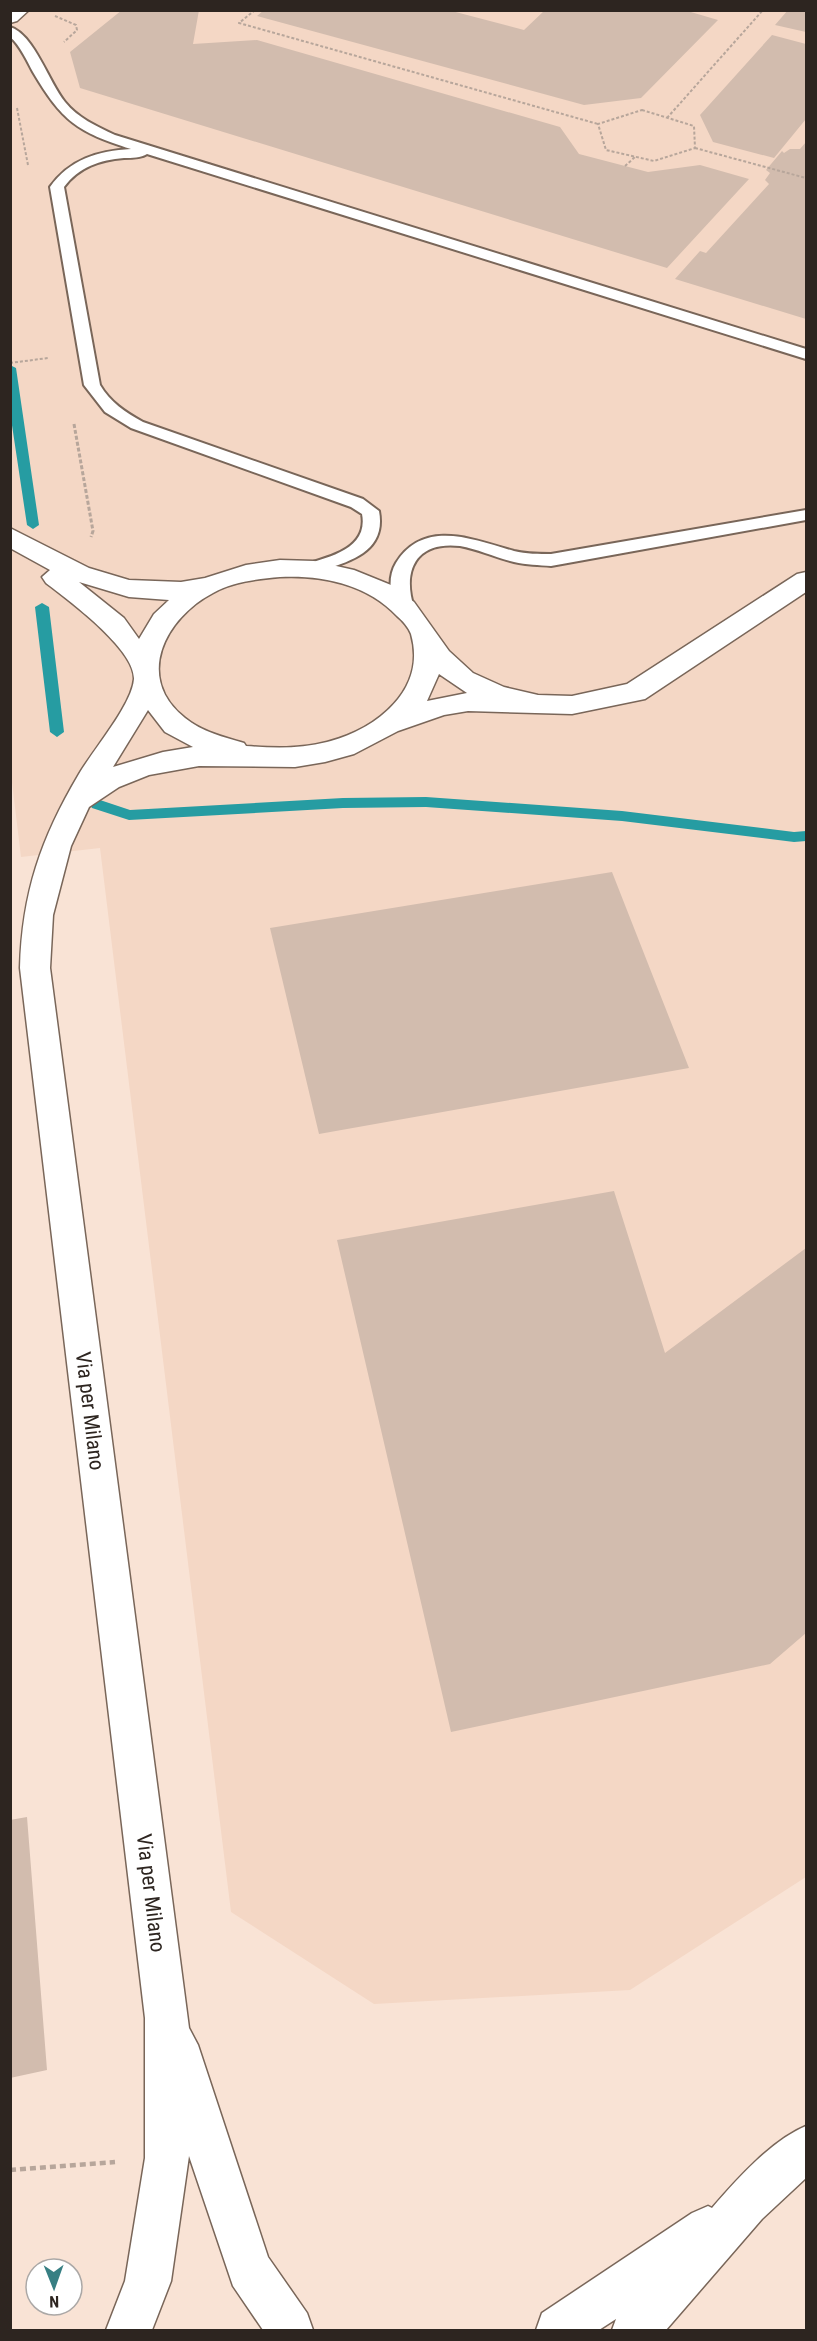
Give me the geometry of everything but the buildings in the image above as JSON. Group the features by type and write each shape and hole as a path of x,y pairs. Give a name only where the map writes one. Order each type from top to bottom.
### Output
{"street":[{"path":"10,17 20,10"},
{"path":"10,537 38,554 82,575 112,586 141,591 175,591 206,587 246,573 291,568 335,573 374,587 405,608 442,662 456,674 502,697 538,704"},
{"path":"10,537 115,624 146,673 152,698 175,724 212,745 257,756"},
{"path":"74,810 87,795 113,779 142,767 214,755 305,756 352,745 416,713 459,703 572,705 635,692 807,580"},
{"name":"Via per Milano","path":"129,2331 148,2281 167,2158 167,2018 34,968 35,924 42,881 74,810 92,777 128,727 140,704 151,636 173,608 206,587"},
{"path":"390,724 417,697 428,667 424,636"},
{"name":"Via per Milano","path":"167,2018 249,2270 290,2331"},
{"path":"635,2331 746,2203 807,2148"},
{"path":"559,2331 746,2203"}],"lane":[{"path":"10,31 19,37 60,104 79,123 110,138 807,354"},
{"path":"160,154 117,154 93,159 73,168 57,187 93,385 100,400 116,414 137,425 357,503 370,511 375,523 372,535 359,548 339,559 305,570"},
{"path":"405,608 399,589 398,575 405,561 436,541 477,542 509,555 551,560 807,515"}],"path":[{"path":"255,10 239,23 598,124 642,110 694,126 695,148"},
{"path":"667,118 763,10"},
{"path":"598,124 606,150 654,161 695,148 807,178"},
{"path":"625,166 636,157"},
{"path":"10,363 46,358"},
{"path":"10,2170 167,2158"}],"shaded area":[{"path":"10,11 806,11 806,1877 630,1990 374,2004 231,1912 100,848 21,857 11,774"}],"waterway":[{"path":"10,368 33,525"},
{"path":"42,607 57,732"},
{"path":"97,804 129,815 343,803 426,802 622,816 794,837 806,836"}]}
